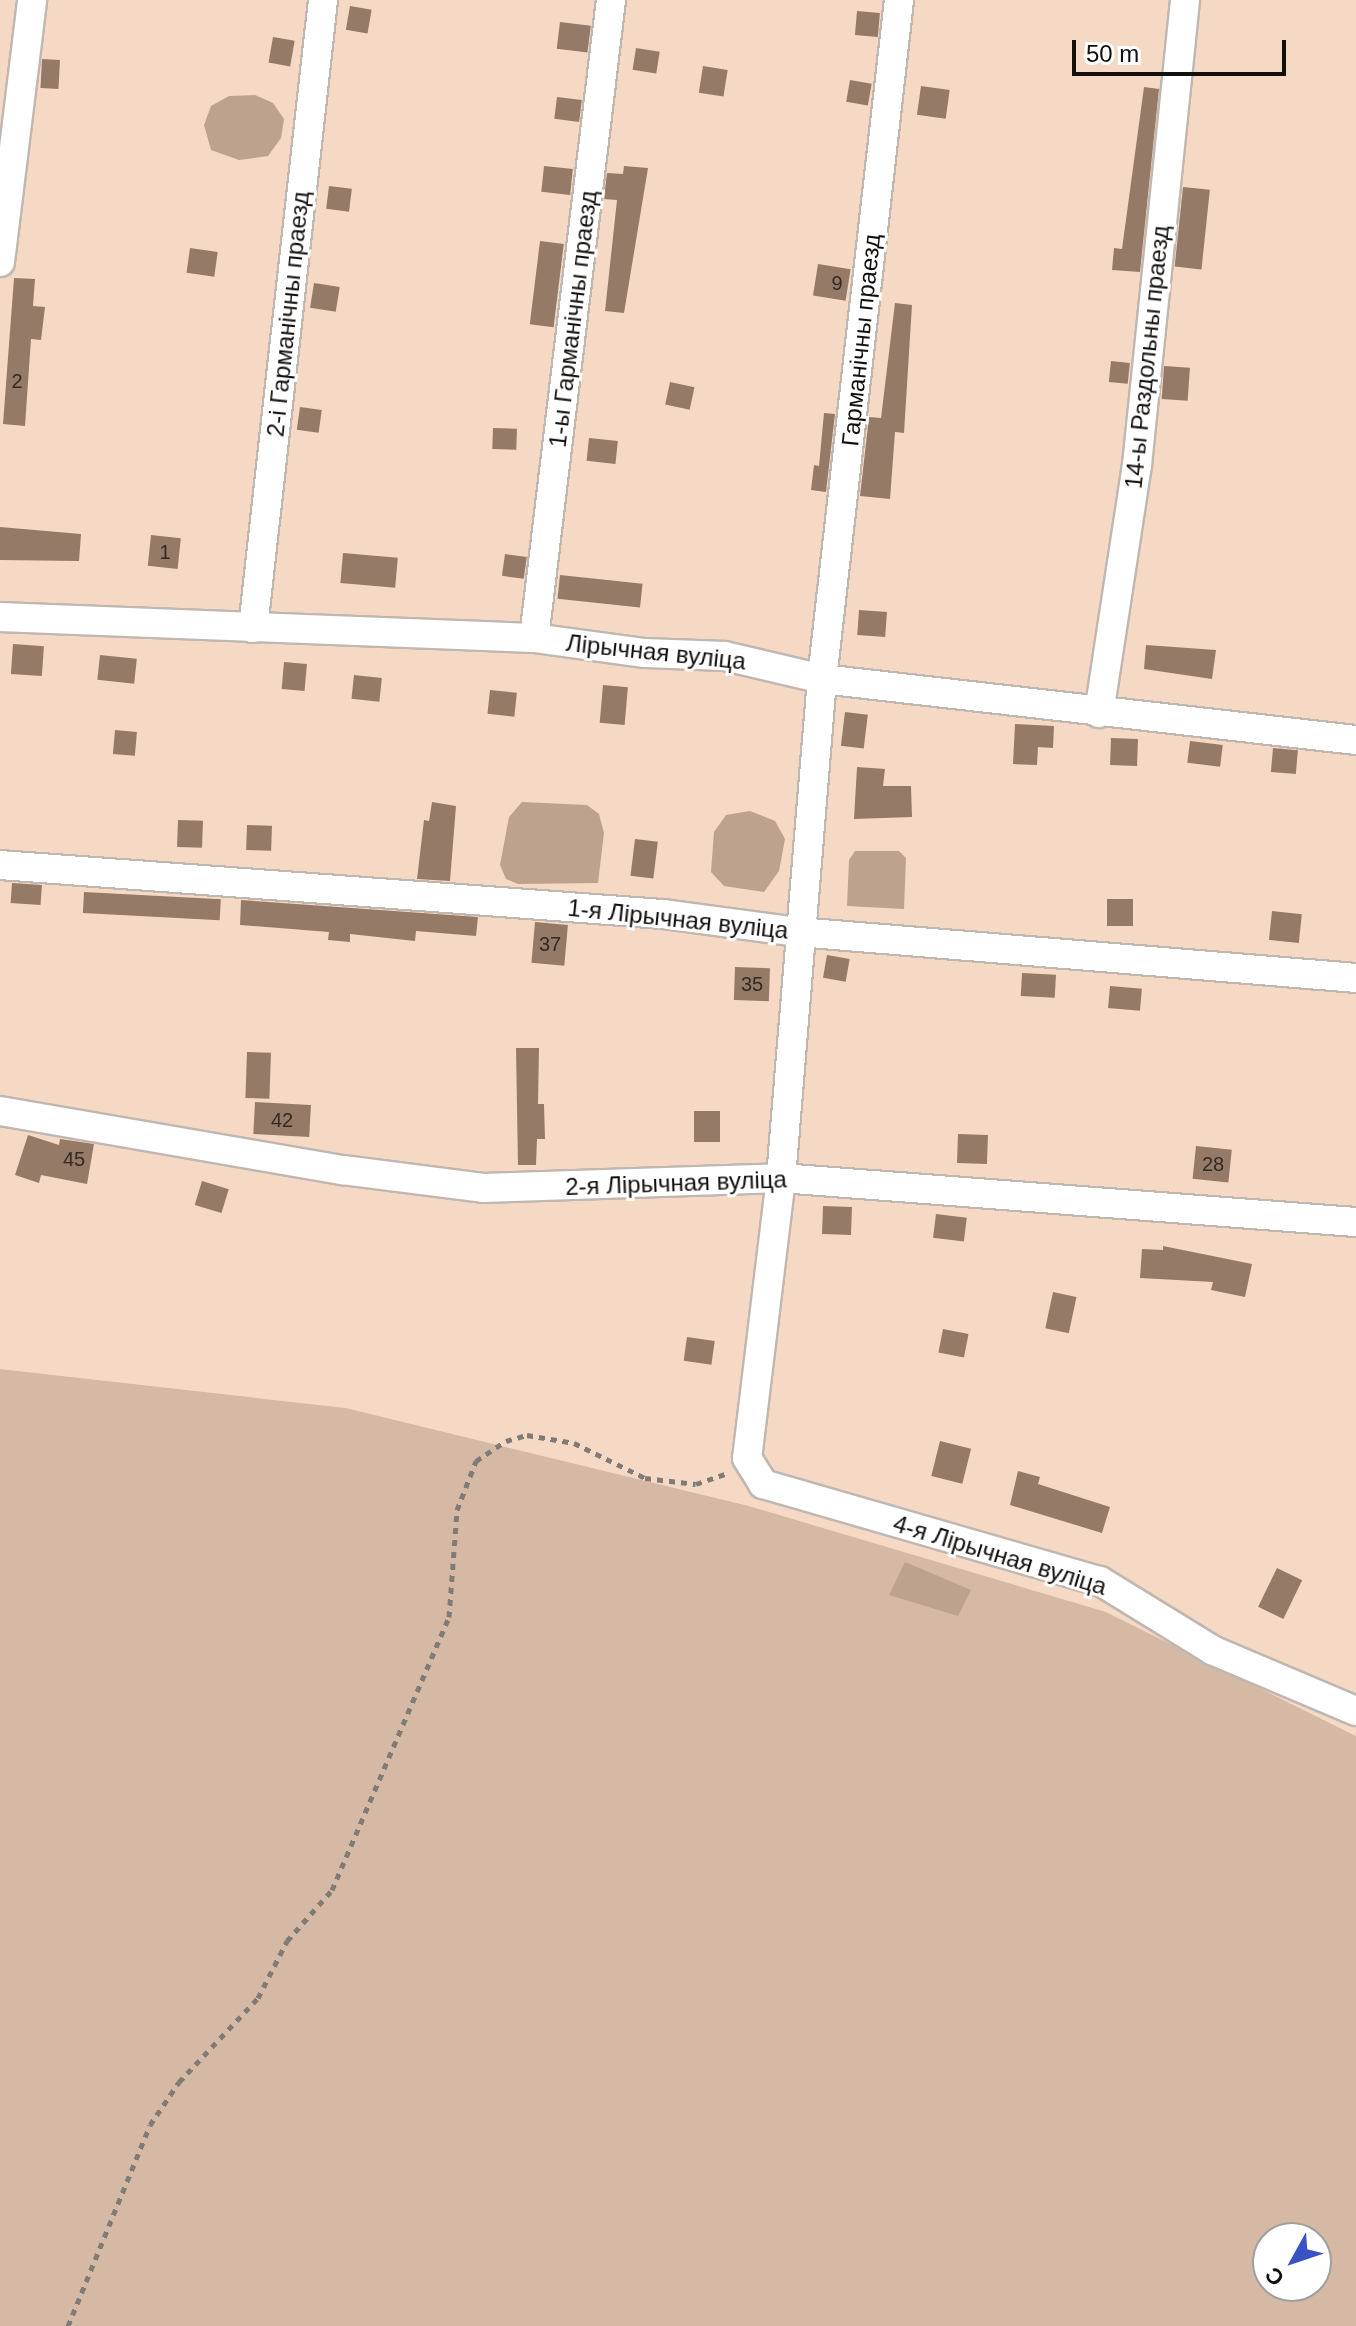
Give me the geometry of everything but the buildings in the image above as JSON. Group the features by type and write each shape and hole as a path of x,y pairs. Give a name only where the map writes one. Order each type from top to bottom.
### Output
{"lane":[{"path":"0,262 32,0"},
{"name":"2-і Гарманічны праезд","path":"253,628 323,0"},
{"name":"1-ы Гарманічны праезд","path":"534,638 611,0"},
{"name":"Гарманічны праезд","path":"759,1477 747,1458 781,1178 798,932 822,679 899,0"},
{"name":"14-ы Раздольны праезд","path":"1099,713 1137,465 1185,0"},
{"name":"Лірычная вуліца","path":"0,617 534,638 645,653 725,656 822,679 1356,740"},
{"name":"1-я Лірычная вуліца","path":"0,865 663,914 798,932 1356,978"},
{"name":"2-я Лірычная вуліца","path":"0,1111 343,1170 483,1188 781,1178 1356,1222"},
{"name":"4-я Лірычная вуліца","path":"759,1477 1100,1581 1212,1650 1356,1711"}],"path":[{"path":"68,2326 150,2125 179,2082 258,1998 287,1941 332,1890 449,1617 457,1510 476,1461 506,1441 527,1435 574,1443 645,1478 696,1484 721,1473 743,1478 759,1477"}],"shaded area":[{"path":"0,0 1356,0 1356,1736 1106,1612 749,1506 346,1408 0,1369"},
{"path":"255,95 273,103 284,119 281,138 268,156 239,160 211,150 204,125 211,106 229,96"},
{"path":"522,802 587,805 599,814 604,833 598,883 518,884 506,879 500,865 509,817"},
{"path":"750,811 775,821 785,839 779,871 764,892 724,886 711,872 714,832 726,815"},
{"path":"855,851 899,851 906,858 904,909 847,906 849,860"},
{"path":"0,1369 346,1408 749,1506 1106,1612 1356,1736 1356,2326 0,2326"},
{"path":"905,1562 971,1590 958,1616 889,1595"}]}
